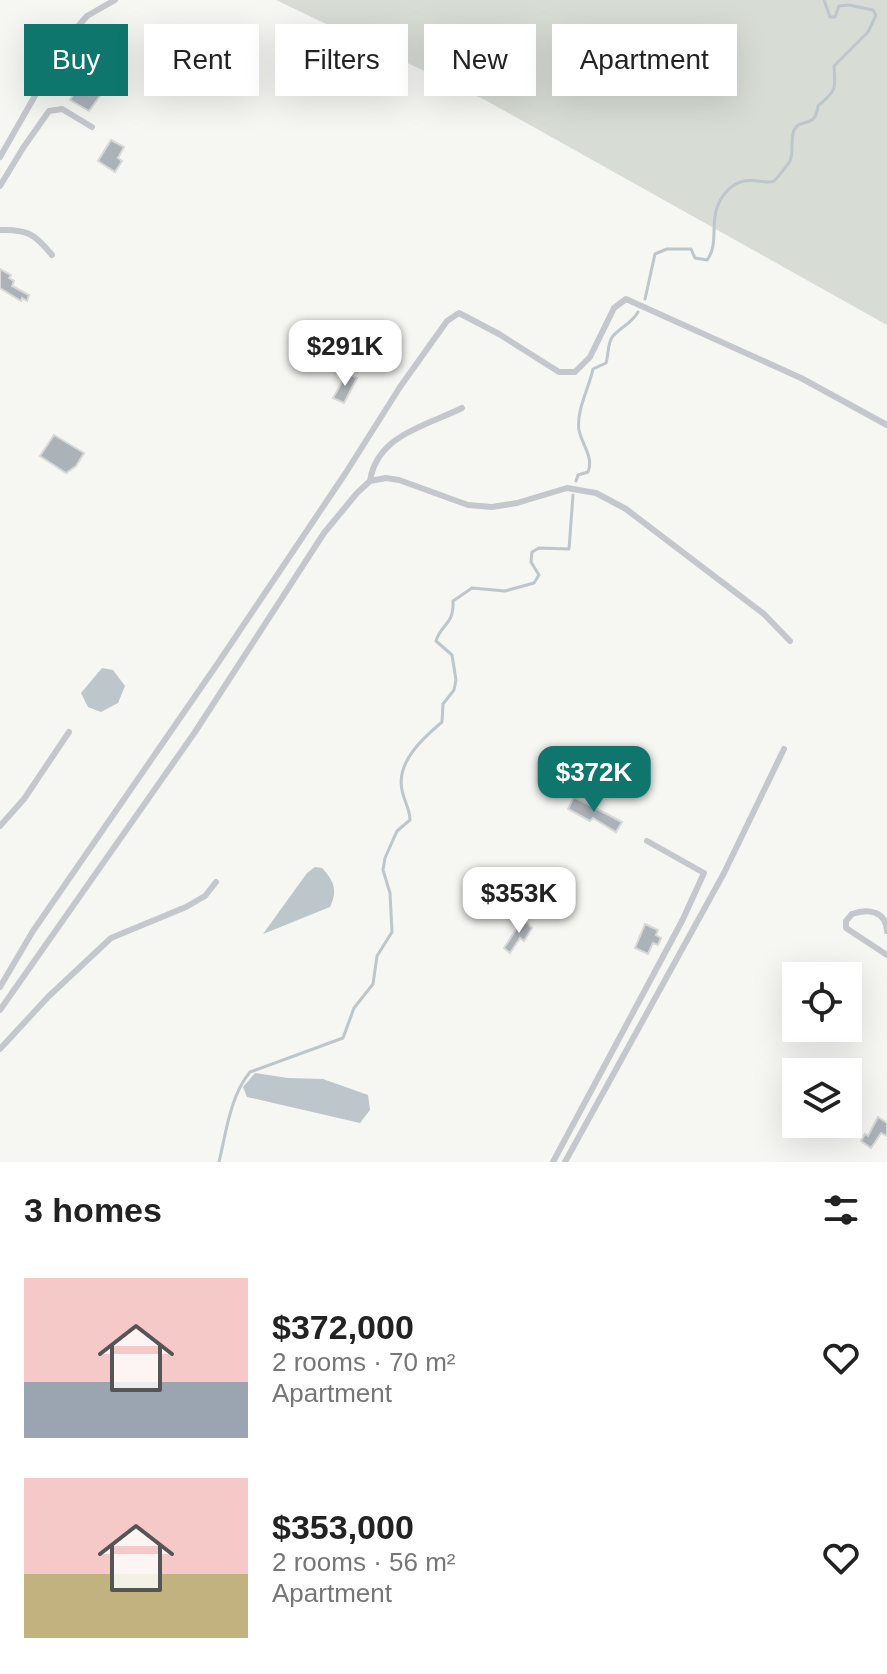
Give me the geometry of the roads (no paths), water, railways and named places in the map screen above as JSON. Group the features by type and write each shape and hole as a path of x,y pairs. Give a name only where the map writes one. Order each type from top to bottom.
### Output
{"lane":[{"path":"0,157 68,38 87,16 115,0"},
{"path":"0,186 49,111 62,109 92,127"},
{"path":"0,230 21,229 42,243 52,255"},
{"path":"0,987 33,931 218,663 400,387 447,321 459,313 559,372 575,372 590,357 614,308 626,299 801,378 887,425"},
{"path":"370,481 372,470 397,437 462,408"},
{"path":"0,1010 195,732 324,533 370,481 386,478 399,480 468,505 492,507 567,488 596,493 626,509 764,614 790,641"},
{"path":"0,826 24,799 69,732"},
{"path":"565,1162 724,873 784,749"},
{"path":"553,1162 682,921 704,873 647,841"},
{"path":"0,1049 48,997 111,938 186,907 205,896 216,882"},
{"path":"887,931 881,915 872,911 852,914 846,921 846,928 887,955"}],"waterway":[{"path":"645,299 655,254 667,249 691,249 695,258 707,260 721,199 728,190 742,182 774,181 790,161 794,130 814,118 818,106 834,89 834,66 868,32 876,15 873,10 849,5 839,6 835,17 830,17 824,0"},
{"path":"576,481 578,475 588,472 589,467 589,456 580,435 579,423 593,369 606,363 611,339 638,312"},
{"path":"219,1162 233,1103 250,1072 343,1038 354,1008 373,984 377,956 392,932 390,893 383,870 385,858 397,831 410,820 402,790 403,770 419,743 442,722 443,704 454,690 456,680 452,655 436,641 449,620 453,601 472,588 505,591 534,583 539,575 531,562 532,552 539,548 569,549 573,495"}]}
